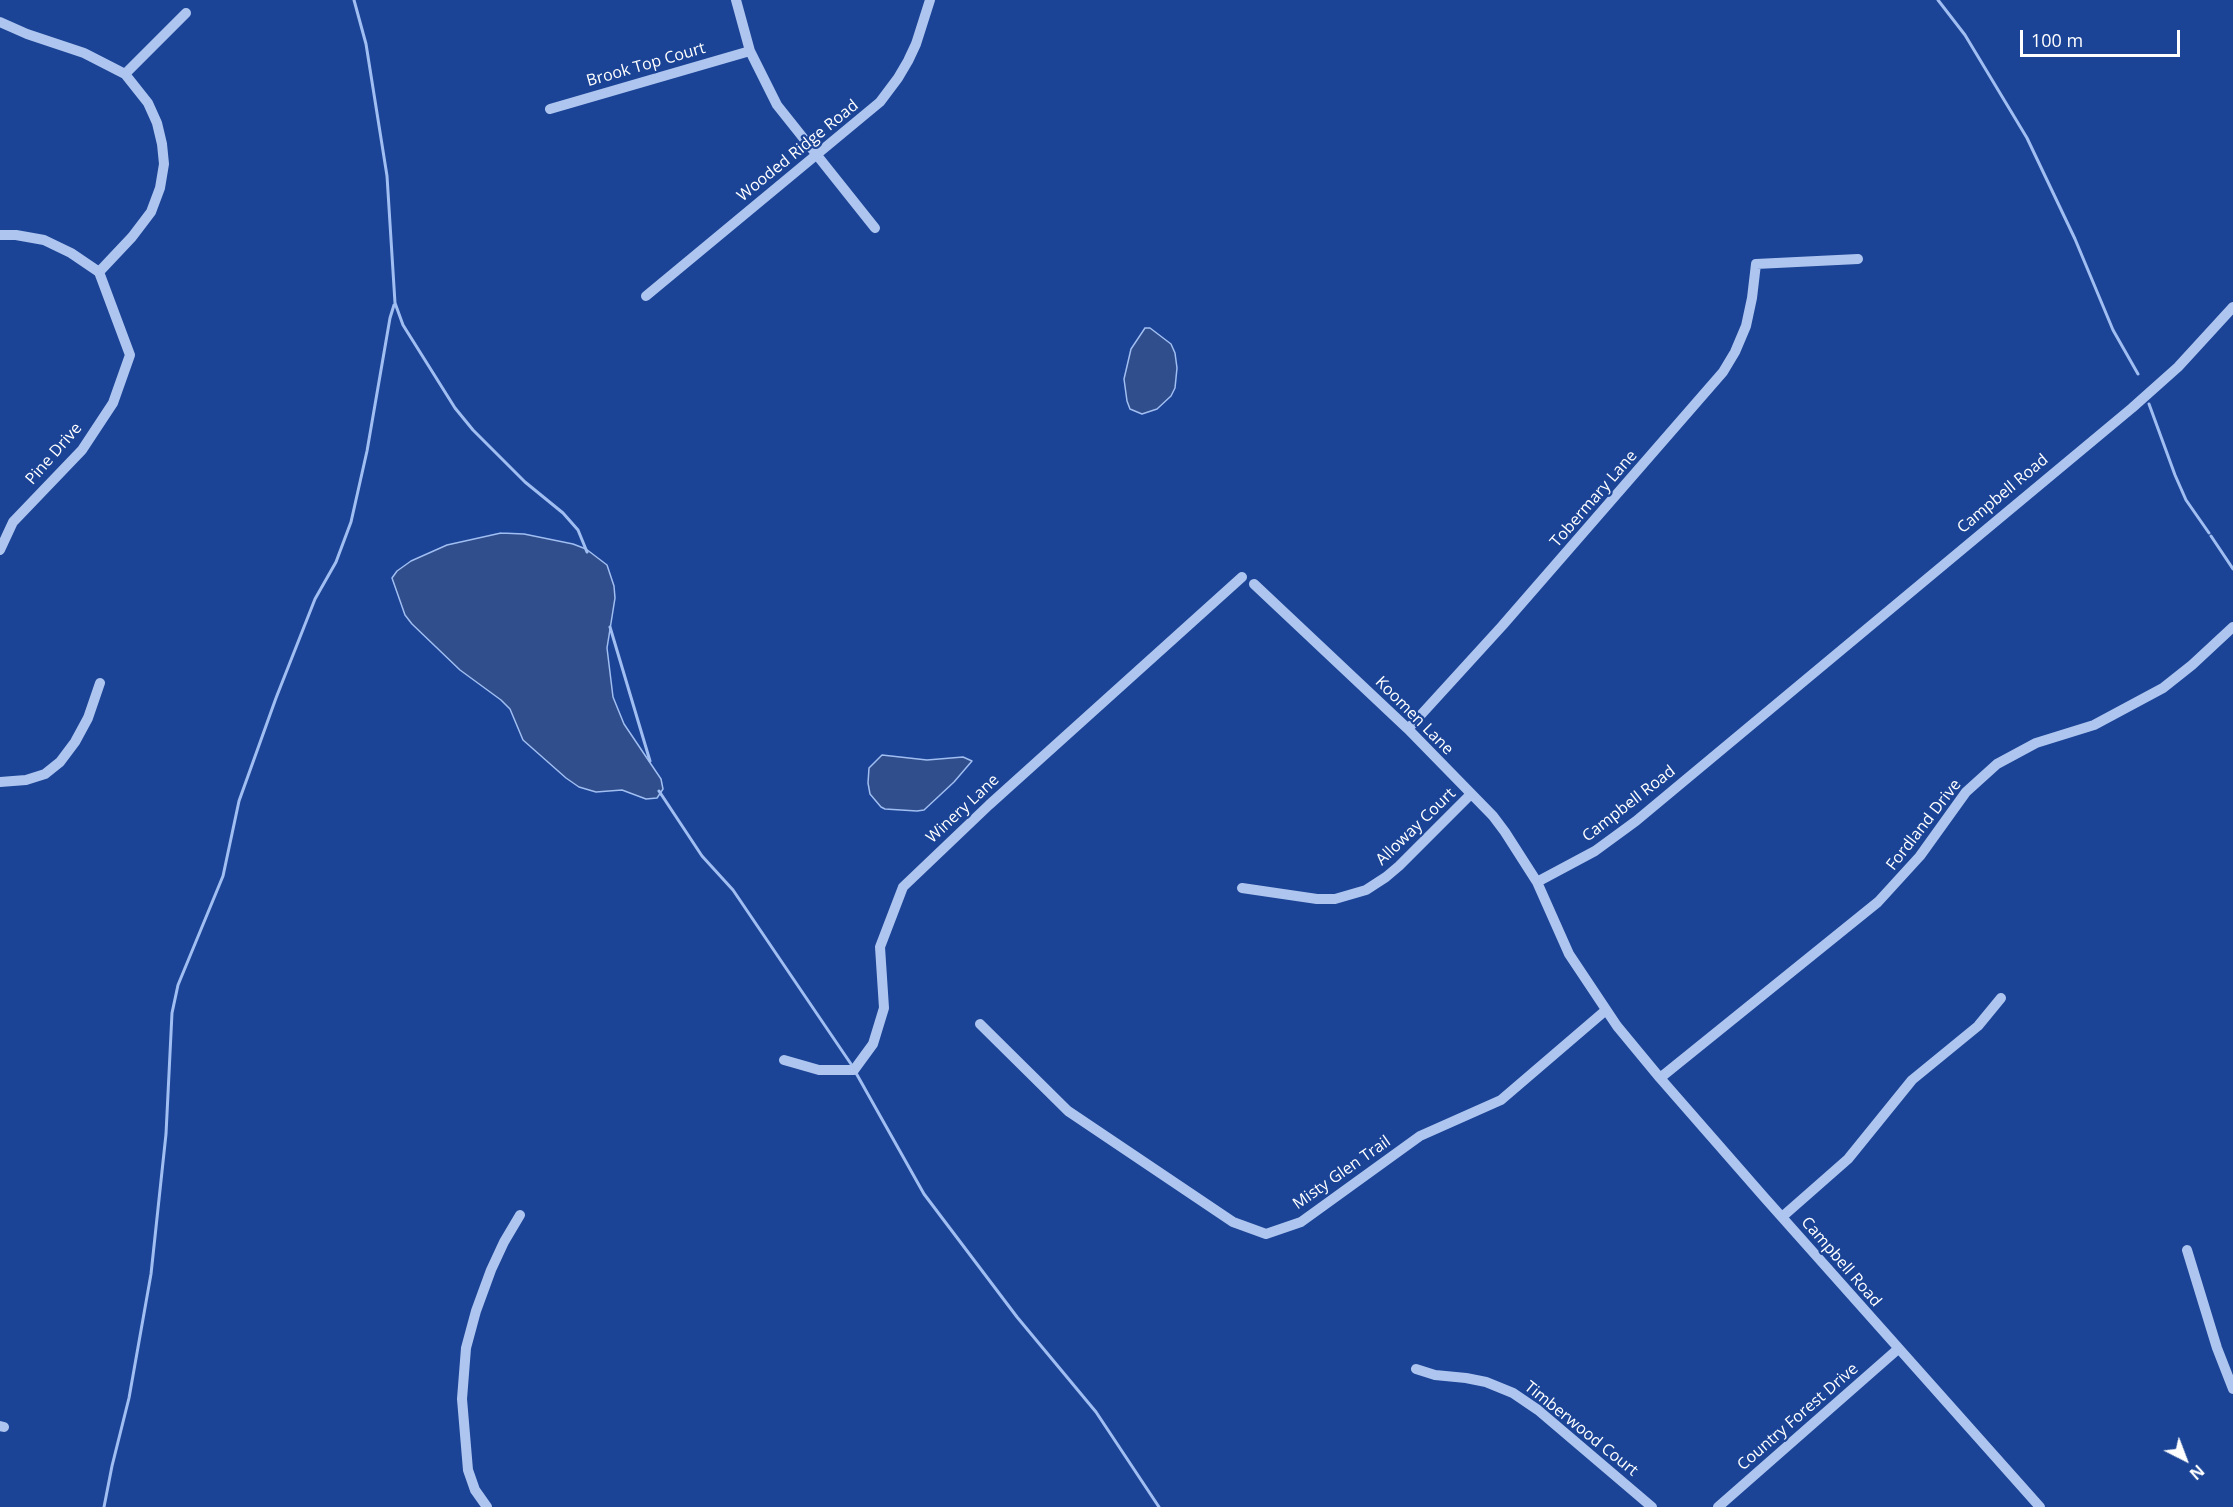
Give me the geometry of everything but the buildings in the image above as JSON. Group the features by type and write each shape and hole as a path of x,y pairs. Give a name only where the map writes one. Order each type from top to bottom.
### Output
{"street":[{"path":"736,0 750,51 777,105 876,228"},
{"name":"Wooded Ridge Road","path":"646,296 866,115 890,91 916,44 930,0"},
{"path":"125,75 186,13"},
{"path":"0,22 27,34 84,53 125,75 148,103 157,123 164,164 160,188 151,212 132,237 99,272 71,253 44,240 16,235 0,236"},
{"name":"Brook Top Court","path":"550,109 750,51"},
{"name":"Tobermary Lane","path":"1408,729 1502,626 1723,372 1736,352 1746,326 1756,264 1858,259"},
{"name":"Pine Drive","path":"0,550 13,522 82,450 113,403 130,354 99,272"},
{"name":"Campbell Road","path":"2040,1507 1660,1078 1606,1010 1566,948 1538,882 1595,851 1636,821 2139,402 2186,360 2233,307"},
{"name":"Winery Lane","path":"784,1060 819,1070 854,1070 873,1044 884,1008 880,947 903,887 989,805 1242,577"},
{"name":"Koomen Lane","path":"1254,584 1408,729 1471,794 1505,832 1538,882"},
{"name":"Fordland Drive","path":"1660,1078 1878,902 1920,856 1966,792 1997,764 2036,743 2094,725 2163,688 2193,665 2233,627"},
{"path":"0,782 26,780 45,774 60,762 88,718 100,683"},
{"name":"Alloway Court","path":"1242,888 1317,899 1335,898 1365,890 1399,866 1471,794"},
{"path":"1782,1217 1848,1159 1912,1080 1978,1026 2001,998"},
{"name":"Misty Glen Trail","path":"980,1024 1068,1111 1233,1222 1266,1234 1300,1222 1420,1136 1501,1100 1606,1010"},
{"path":"487,1507 475,1490 468,1470 462,1399 466,1348 491,1270 520,1215"},
{"path":"2187,1250 2217,1348 2233,1389"},
{"name":"Country Forest Drive","path":"1718,1507 1898,1349"},
{"name":"Timberwood Court","path":"1416,1369 1435,1376 1486,1382 1513,1393 1546,1416 1652,1507"}],"water":[{"path":"1145,328 1150,328 1171,344 1177,368 1175,388 1171,396 1157,409 1142,414 1130,409 1124,379 1131,349"},
{"path":"501,533 524,534 573,544 586,549 607,565 614,586 615,598 607,648 613,697 624,724 661,779 663,789 657,798 646,799 622,790 596,792 579,787 566,778 523,740 510,709 460,670 405,615 392,578 397,571 411,561 447,545"},
{"path":"882,755 927,760 963,757 972,761 954,782 924,810 885,809 870,794 868,783 869,768"}],"waterway":[{"path":"354,0 366,44 387,176 395,303 403,325 455,408 473,430 525,482 563,513 578,530 587,552"},
{"path":"1938,0 1965,35 2027,138 2075,239 2113,330 2138,374"},
{"path":"104,1507 129,1398 151,1274 166,1134 172,1013 178,985 223,876 239,801 276,698 315,599 336,562 351,522 367,451 394,305"},
{"path":"2149,404 2186,500 2209,533"},
{"path":"2211,536 2233,569"},
{"path":"610,627 650,761"},
{"path":"659,791 702,856 733,890 853,1067"},
{"path":"856,1073 924,1194 1017,1317 1096,1412 1159,1507"}]}
